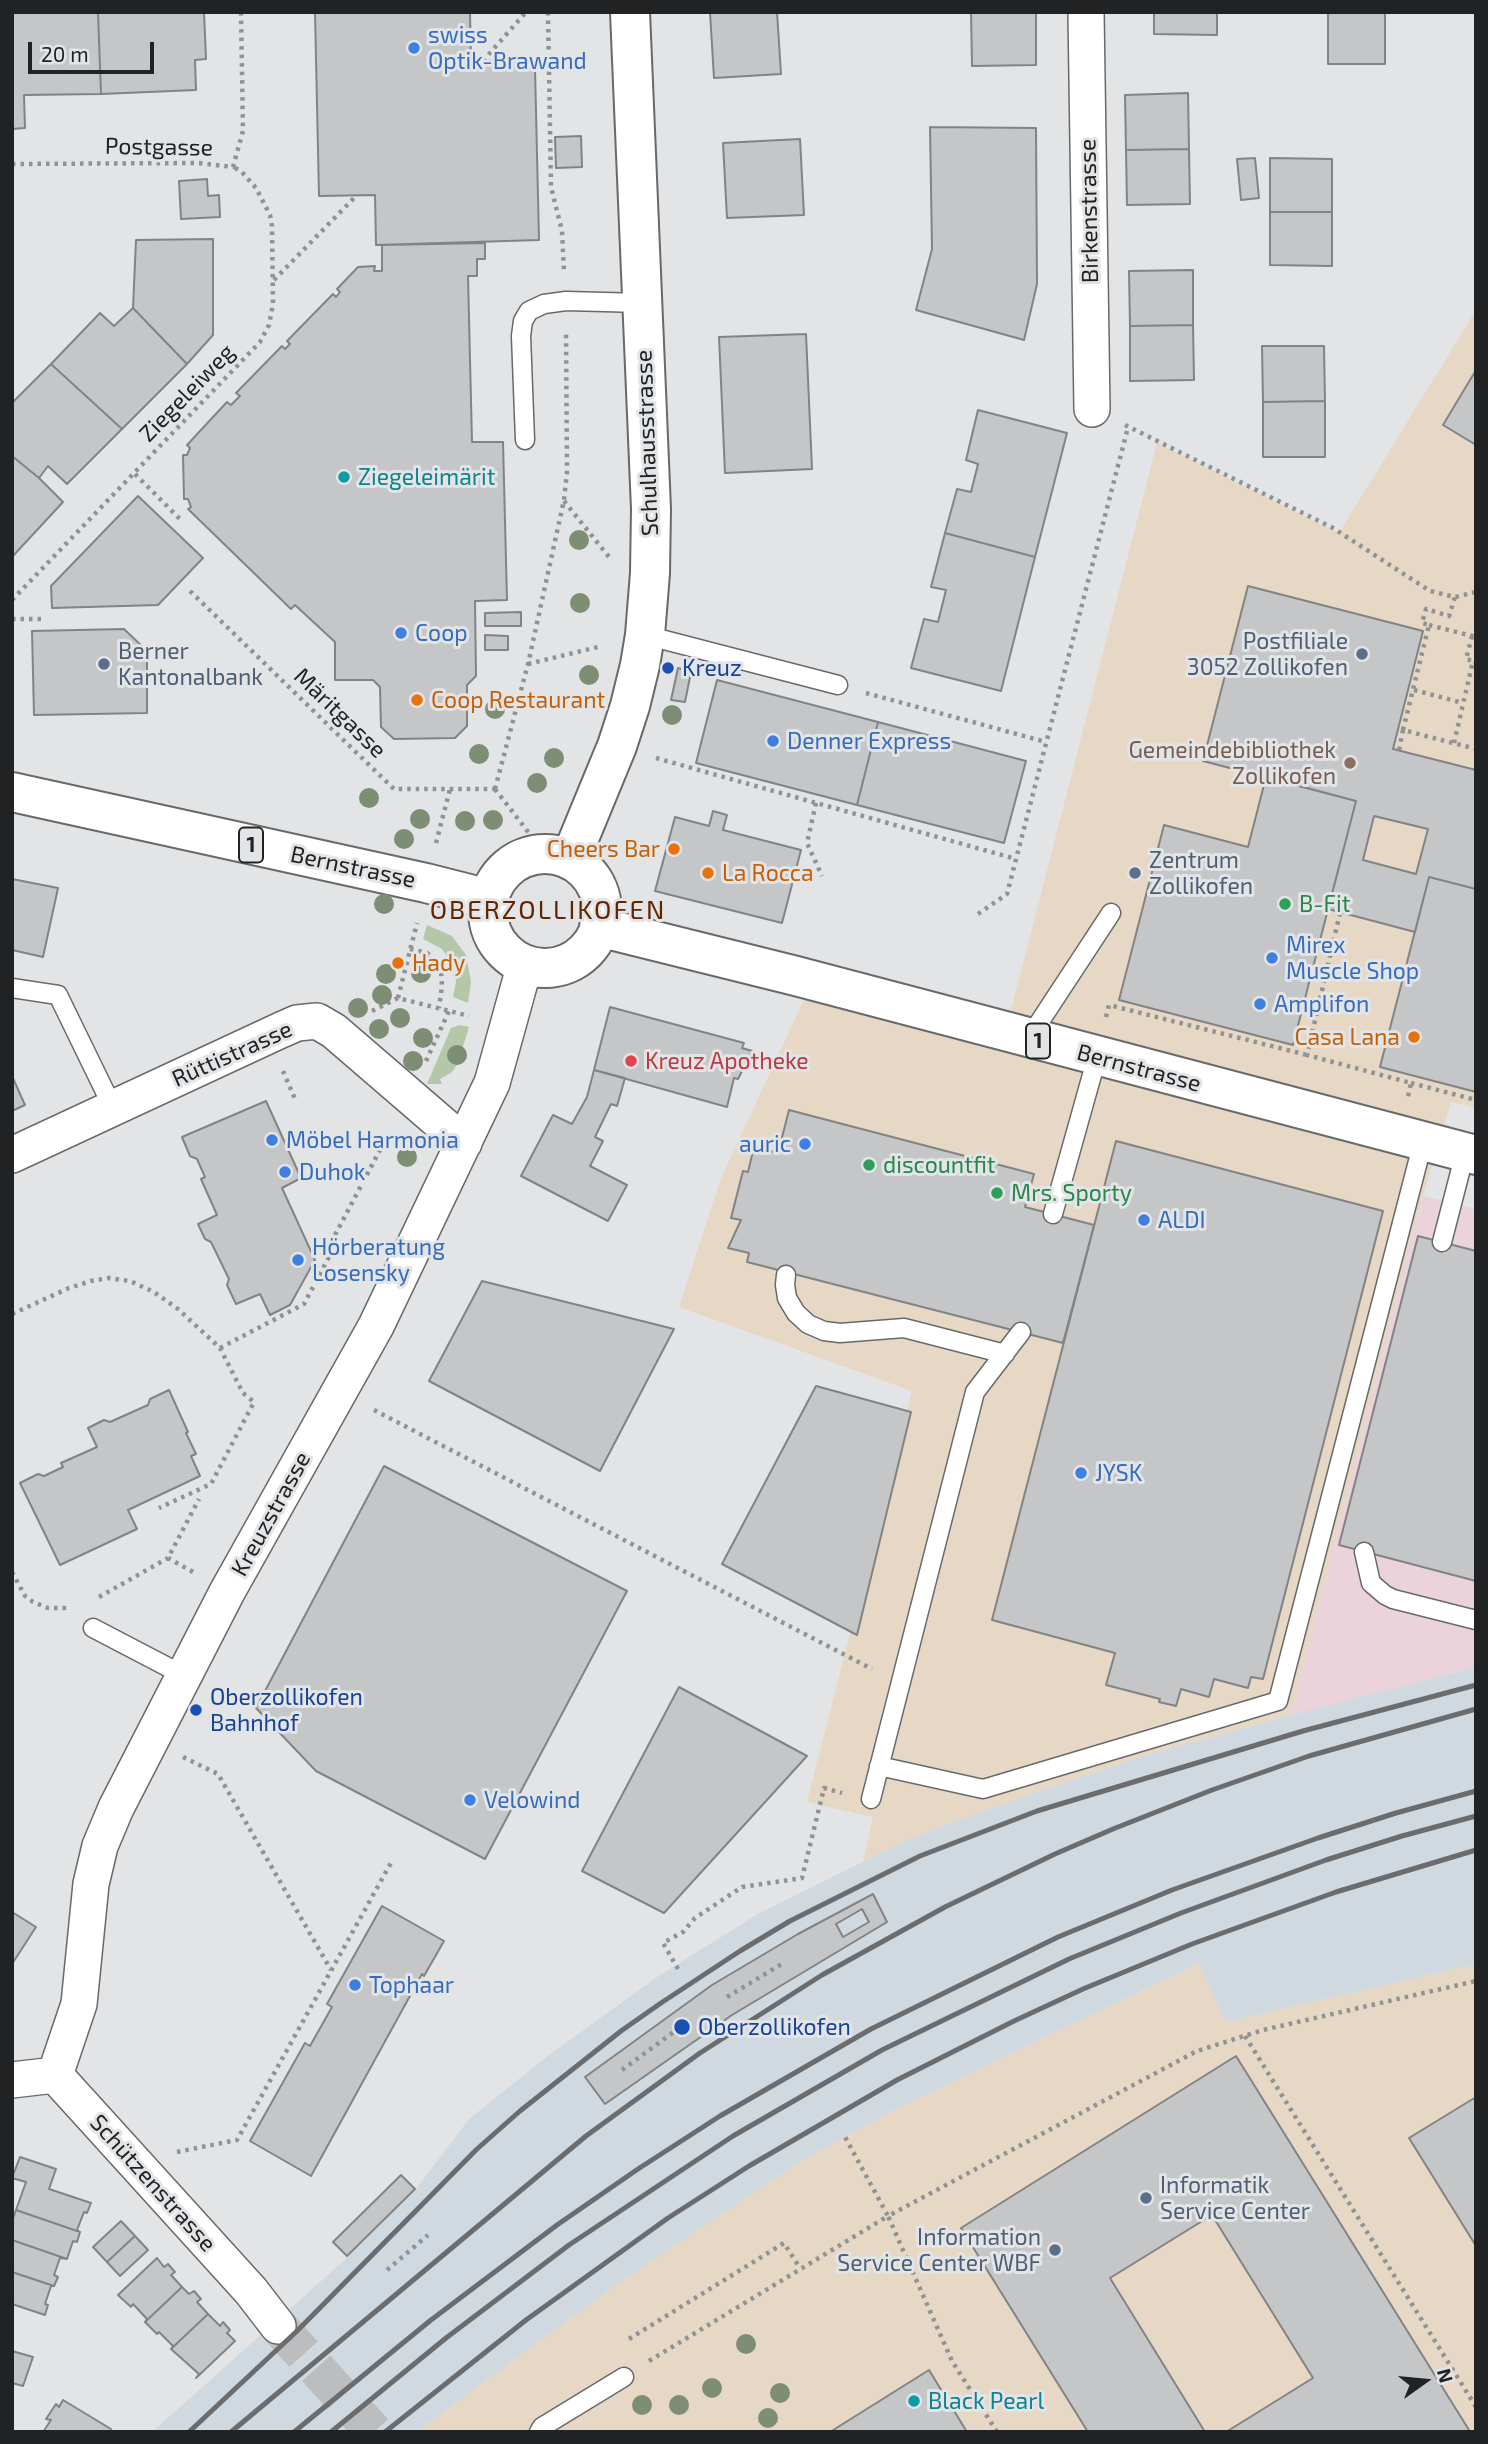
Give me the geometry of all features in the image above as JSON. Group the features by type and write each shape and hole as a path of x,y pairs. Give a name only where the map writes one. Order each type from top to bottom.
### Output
{"main road":[{"name":"Schulhausstrasse","path":"557,857 617,747 640,666 646,620 651,509 629,12"},
{"name":"Bernstrasse","path":"12,792 489,899"},
{"path":"532,855 557,857 581,867 597,888 601,901 599,927 593,941 583,953 570,962 539,968 510,956 499,945 488,915 489,899 500,876 509,866 532,855"},
{"name":"Bernstrasse","path":"599,927 796,976 1471,1154"}],"street":[{"name":"Birkenstrasse","path":"1086,12 1092,410"},
{"name":"Kreuzstrasse","path":"55,2075 79,2004 91,1884 100,1846 116,1808 227,1592 376,1326 492,1083 525,964"},
{"name":"Rüttistrasse","path":"12,1155 281,1030 297,1023 317,1021 334,1031 464,1143"},
{"path":"12,2080 55,2075"},
{"name":"Schützenstrasse","path":"55,2075 251,2291 278,2326"}],"lane":[{"path":"525,440 521,336 523,321 529,311 544,304 566,301 642,303"},
{"path":"646,620 838,685"},
{"path":"1029,1038 1111,913"},
{"path":"12,988 58,995 113,1108"},
{"path":"1054,1214 1097,1057"},
{"path":"879,1766 983,1788 1278,1701 1412,1139"},
{"path":"1442,1242 1471,1154"},
{"path":"786,1275 788,1298 796,1313 808,1325 824,1331 840,1333 904,1328 1005,1354"},
{"path":"870,1799 975,1392 1021,1332"},
{"path":"1364,1552 1371,1583 1393,1600 1476,1620"},
{"path":"93,1628 183,1675"},
{"path":"539,2432 542,2427 624,2377"}],"path":[{"name":"Postgasse","path":"12,164 199,163 233,167 243,131 240,12"},
{"path":"483,61 526,12"},
{"path":"548,12 551,187 562,232 566,301 567,472 564,500 528,664 495,789 557,857"},
{"name":"Ziegeleiweg","path":"12,600 260,342 270,325 273,280 270,215 256,188 233,167"},
{"path":"273,280 356,196"},
{"path":"1092,410 1333,528 1430,591 1455,597 1476,592"},
{"path":"978,914 1007,894 1128,427"},
{"path":"135,474 181,520"},
{"path":"528,664 646,620 564,500"},
{"name":"Märitgasse","path":"190,591 394,789 495,789"},
{"path":"1454,744 1475,662 1465,659 1474,637 1422,623 1426,609 1450,616 1455,597"},
{"path":"12,619 43,619"},
{"path":"1399,750 1429,625"},
{"path":"838,685 1046,742"},
{"path":"1414,690 1464,703"},
{"path":"1404,730 1476,749"},
{"path":"617,747 1016,859"},
{"path":"426,883 450,789"},
{"path":"816,803 807,843 822,876"},
{"path":"1307,1055 1340,913"},
{"path":"410,949 427,953 436,960 441,971 442,986 439,1008 398,998 410,949"},
{"path":"1117,1007 1476,1100"},
{"path":"288,1083 295,1099"},
{"path":"1411,1083 1412,1139"},
{"path":"220,1348 304,1304 329,1257"},
{"path":"12,1314 69,1288 92,1281 109,1278 130,1281 154,1292 178,1309 220,1348 243,1393 254,1402 211,1484 159,1508"},
{"path":"339,1392 900,1683"},
{"path":"87,1602 168,1558 199,1499"},
{"path":"168,1558 227,1592"},
{"path":"12,1572 25,1596 40,1606 59,1609 75,1607"},
{"path":"218,1774 331,1970"},
{"path":"678,1969 663,1943 683,1931 695,1919 742,1887 802,1878 824,1788 870,1799"},
{"path":"133,2160 237,2140 392,1861"},
{"path":"727,1997 785,1962"},
{"path":"624,2377 888,2216 1197,2051 1245,2036 1476,1981"},
{"path":"622,2070 675,2031"},
{"path":"1245,2036 1476,2407"},
{"path":"845,2137 888,2216 952,2361 997,2432"},
{"path":"387,2270 428,2235"},
{"path":"629,2339 784,2243 800,2269"}],"shaded area":[{"path":"1476,310 1476,1108 1451,1102 1423,1196 1291,1715 1144,1756 1025,1796 911,1838 863,1862 873,1817 807,1802 912,1391 679,1307 721,1178 820,965 1010,1014 1157,443 1339,533"},
{"path":"1423,1196 1476,1209 1476,1667 1291,1715"},
{"path":"1476,1667 1476,1964 1226,2022 1199,1963 892,2111 801,2161 616,2285 416,2432 152,2432 348,2257 416,2189 469,2119 549,2055 660,1975 758,1914 911,1838 1025,1796 1144,1756"},
{"path":"1200,1963 1226,2022 1476,1964 1476,2432 416,2432 616,2285 801,2161 892,2111"}],"green space":[{"path":"427,925 452,936 466,955 471,982 468,1003 453,997 456,982 454,966 442,949 423,939"},
{"path":"460,1025 469,1027 458,1063 452,1072 440,1079 442,1084 427,1084 451,1028"}],"building":[{"path":"12,12 98,12 101,94 24,95 25,128 12,129"},
{"path":"98,12 204,12 206,59 195,60 196,90 101,94"},
{"path":"315,12 470,12 471,61 527,60 535,68 539,240 376,245 375,195 319,196"},
{"path":"710,12 777,12 781,74 714,78"},
{"path":"971,12 1036,12 1036,65 972,66"},
{"path":"1154,12 1217,12 1217,35 1154,34"},
{"path":"1328,12 1385,12 1385,64 1328,64"},
{"path":"1188,93 1189,149 1126,150 1125,95"},
{"path":"930,127 1036,128 1037,284 1024,340 916,310 932,249"},
{"path":"581,136 582,167 556,168 555,137"},
{"path":"800,139 804,215 727,218 723,143"},
{"path":"1189,149 1190,204 1127,205 1126,150"},
{"path":"1255,158 1259,198 1241,200 1237,159"},
{"path":"1270,158 1332,159 1332,212 1270,212"},
{"path":"207,179 208,196 219,195 220,217 181,219 179,181"},
{"path":"1270,212 1332,212 1332,266 1270,265"},
{"path":"213,239 213,335 187,364 133,308 136,240"},
{"name":"Ziegeleimärit","path":"485,243 485,259 477,259 477,276 468,276 472,442 503,442 507,600 475,601 476,676 467,685 467,726 455,738 394,739 381,727 380,687 373,680 335,680 335,642 295,605 291,609 188,509 191,507 188,499 184,499 183,455 187,455 190,448 187,445 227,402 231,405 240,396 236,393 282,346 285,349 290,344 287,341 333,294 336,297 340,292 337,289 358,267 375,266 374,271 382,271 382,245"},
{"path":"1193,270 1193,325 1130,326 1129,271"},
{"path":"133,308 187,364 122,429 51,364 100,313 114,326"},
{"path":"1193,325 1194,380 1130,381 1130,326"},
{"path":"806,334 812,469 725,473 719,337"},
{"path":"1262,346 1324,346 1325,401 1263,402"},
{"path":"51,364 122,429 67,484 48,466 39,478 12,456 12,403"},
{"path":"1476,370 1476,445 1443,425"},
{"path":"1325,401 1325,457 1263,457 1263,402"},
{"path":"978,410 1067,433 1035,557 945,533 957,489 971,492 978,464 966,460"},
{"path":"12,456 63,502 12,557"},
{"path":"138,496 203,558 158,605 52,608 51,586"},
{"path":"945,533 1035,557 1001,691 911,668 924,619 938,622 946,590 931,587"},
{"path":"1248,586 1423,631 1393,749 1476,770 1476,889 1429,877 1415,932 1328,909 1356,801 1203,761","holes":["1374,816 1428,829 1416,874 1363,860"]},
{"path":"521,612 521,626 485,626 485,613"},
{"path":"124,629 147,651 147,713 34,715 32,631"},
{"path":"485,635 508,636 508,650 485,650"},
{"path":"678,668 691,672 685,702 671,700"},
{"path":"717,680 878,722 857,805 696,763"},
{"path":"878,722 1026,761 1004,843 857,805"},
{"path":"1266,777 1356,801 1293,1045 1119,1000 1164,825 1248,847"},
{"path":"713,811 727,815 723,830 801,850 782,923 655,891 675,817 709,826"},
{"path":"1429,877 1476,889 1476,1092 1380,1067"},
{"path":"12,879 58,888 43,957 12,950"},
{"path":"610,1007 744,1043 742,1048 752,1051 738,1079 734,1078 727,1107 594,1070"},
{"path":"594,1070 625,1078 617,1106 611,1104 595,1137 603,1141 590,1166 627,1185 608,1221 521,1176 553,1115 572,1124 587,1097"},
{"path":"12,1076 25,1105 12,1111"},
{"path":"266,1101 301,1178 282,1188 315,1260 290,1305 270,1315 260,1294 236,1304 227,1285 229,1279 211,1242 205,1239 198,1224 217,1215 201,1179 205,1177 197,1159 190,1156 182,1137"},
{"path":"789,1110 1034,1174 1025,1207 1094,1225 1063,1343 747,1262 749,1253 728,1248 741,1220 731,1218 743,1171 748,1172 754,1147 778,1153"},
{"path":"1116,1141 1383,1211 1263,1679 1251,1677 1248,1688 1214,1679 1209,1697 1181,1689 1176,1706 1159,1702 1160,1699 1106,1685 1115,1653 992,1620"},
{"path":"1418,1236 1476,1251 1476,1581 1339,1545"},
{"path":"482,1281 674,1329 600,1471 429,1381"},
{"path":"816,1386 911,1412 857,1635 722,1564"},
{"path":"169,1390 196,1454 191,1456 200,1476 128,1510 137,1529 60,1565 20,1483 38,1474 44,1476 63,1467 61,1463 97,1447 88,1428 104,1420 110,1422 148,1405 150,1399"},
{"path":"384,1466 627,1591 485,1859 316,1771 256,1708"},
{"path":"679,1687 807,1756 664,1913 582,1871"},
{"path":"873,1894 887,1922 732,2015 605,2104 585,2077 712,1985"},
{"path":"382,1906 444,1941 424,1976 422,1974 311,2176 250,2141 305,2043 310,2046 332,2007 327,2004"},
{"path":"862,1909 869,1922 843,1937 836,1924"},
{"path":"12,1912 36,1927 12,1964"},
{"path":"1236,2056 1469,2430 1466,2432 1226,2432 1313,2378 1212,2215 1110,2278 1205,2432 1088,2432 961,2228"},
{"path":"1476,2097 1476,2246 1409,2138"},
{"path":"20,2157 56,2169 49,2189 91,2203 77,2230 80,2232 16,2210 26,2182 12,2178"},
{"path":"401,2175 415,2189 347,2256 333,2242"},
{"path":"16,2210 80,2232 77,2242 73,2241 67,2259 12,2240 12,2221"},
{"path":"121,2221 135,2236 107,2262 93,2247"},
{"path":"135,2236 148,2250 120,2276 107,2262"},
{"path":"12,2240 67,2259 60,2258 54,2275 58,2277 54,2286 12,2272"},
{"path":"157,2258 164,2267 168,2264 175,2272 171,2275 182,2287 145,2322 147,2319 133,2304 131,2307 118,2295"},
{"path":"12,2272 54,2286 51,2286 45,2304 48,2305 45,2315 12,2304"},
{"path":"182,2287 189,2294 194,2291 201,2299 197,2302 208,2314 171,2349 173,2346 145,2322"},
{"path":"208,2314 220,2326 223,2322 230,2330 227,2333 235,2341 196,2378 199,2374 171,2349"},
{"path":"12,2351 33,2357 23,2386 12,2383"},
{"name":"Black Pearl","path":"929,2370 967,2432 830,2432"},
{"path":"63,2400 111,2429 110,2432 43,2432 51,2420 46,2419 56,2404 59,2407"}],"tunnel":[{"path":"278,2326 374,2432"}],"railway":[{"path":"189,2432 297,2331 477,2149 520,2111 621,2031 740,1951 790,1921 920,1856 1037,1811 1303,1731 1476,1685"},
{"path":"231,2432 586,2136 700,2053 822,1975 945,1907 1113,1829 1309,1756 1476,1709"},
{"path":"294,2432 431,2320 557,2225 720,2116 871,2029 1058,1937 1172,1890 1318,1838 1476,1791"},
{"path":"331,2432 446,2338 569,2245 733,2136 882,2050 1069,1959 1181,1913 1326,1860 1476,1816"},
{"path":"385,2432 526,2320 668,2218 749,2166 897,2080 1083,1989 1192,1944 1336,1892 1476,1850"}],"place":[{"name":"swiss Optik-Brawand","path":"414,48"},
{"name":"Ziegeleimärit","path":"344,477"},
{"name":"Coop","path":"401,633"},
{"name":"Postfiliale 3052 Zollikofen","path":"1362,654"},
{"name":"Berner Kantonalbank","path":"104,664"},
{"name":"Kreuz","path":"668,668"},
{"name":"Coop Restaurant","path":"417,700"},
{"name":"Denner Express","path":"773,741"},
{"name":"Gemeindebibliothek Zollikofen","path":"1350,763"},
{"name":"Cheers Bar","path":"674,849"},
{"name":"La Rocca","path":"708,873"},
{"name":"Zentrum Zollikofen","path":"1135,873"},
{"name":"B-Fit","path":"1285,904"},
{"name":"Mirex Muscle Shop","path":"1272,958"},
{"name":"Hady","path":"398,963"},
{"name":"Amplifon","path":"1260,1004"},
{"name":"Casa Lana","path":"1414,1037"},
{"name":"Kreuz Apotheke","path":"631,1061"},
{"name":"Möbel Harmonia","path":"272,1140"},
{"name":"auric","path":"805,1144"},
{"name":"discountfit","path":"869,1165"},
{"name":"Duhok","path":"285,1172"},
{"name":"Mrs. Sporty","path":"997,1193"},
{"name":"ALDI","path":"1144,1220"},
{"name":"Hörberatung Losensky","path":"298,1260"},
{"name":"JYSK","path":"1081,1473"},
{"name":"Oberzollikofen Bahnhof","path":"196,1710"},
{"name":"Velowind","path":"470,1800"},
{"name":"Tophaar","path":"355,1985"},
{"name":"Oberzollikofen","path":"682,2027"},
{"name":"Informatik Service Center","path":"1146,2198"},
{"name":"Information Service Center WBF","path":"1055,2250"},
{"name":"Black Pearl","path":"914,2401"}],"district":[{"name":"OBERZOLLIKOFEN","path":"548,910"}]}
